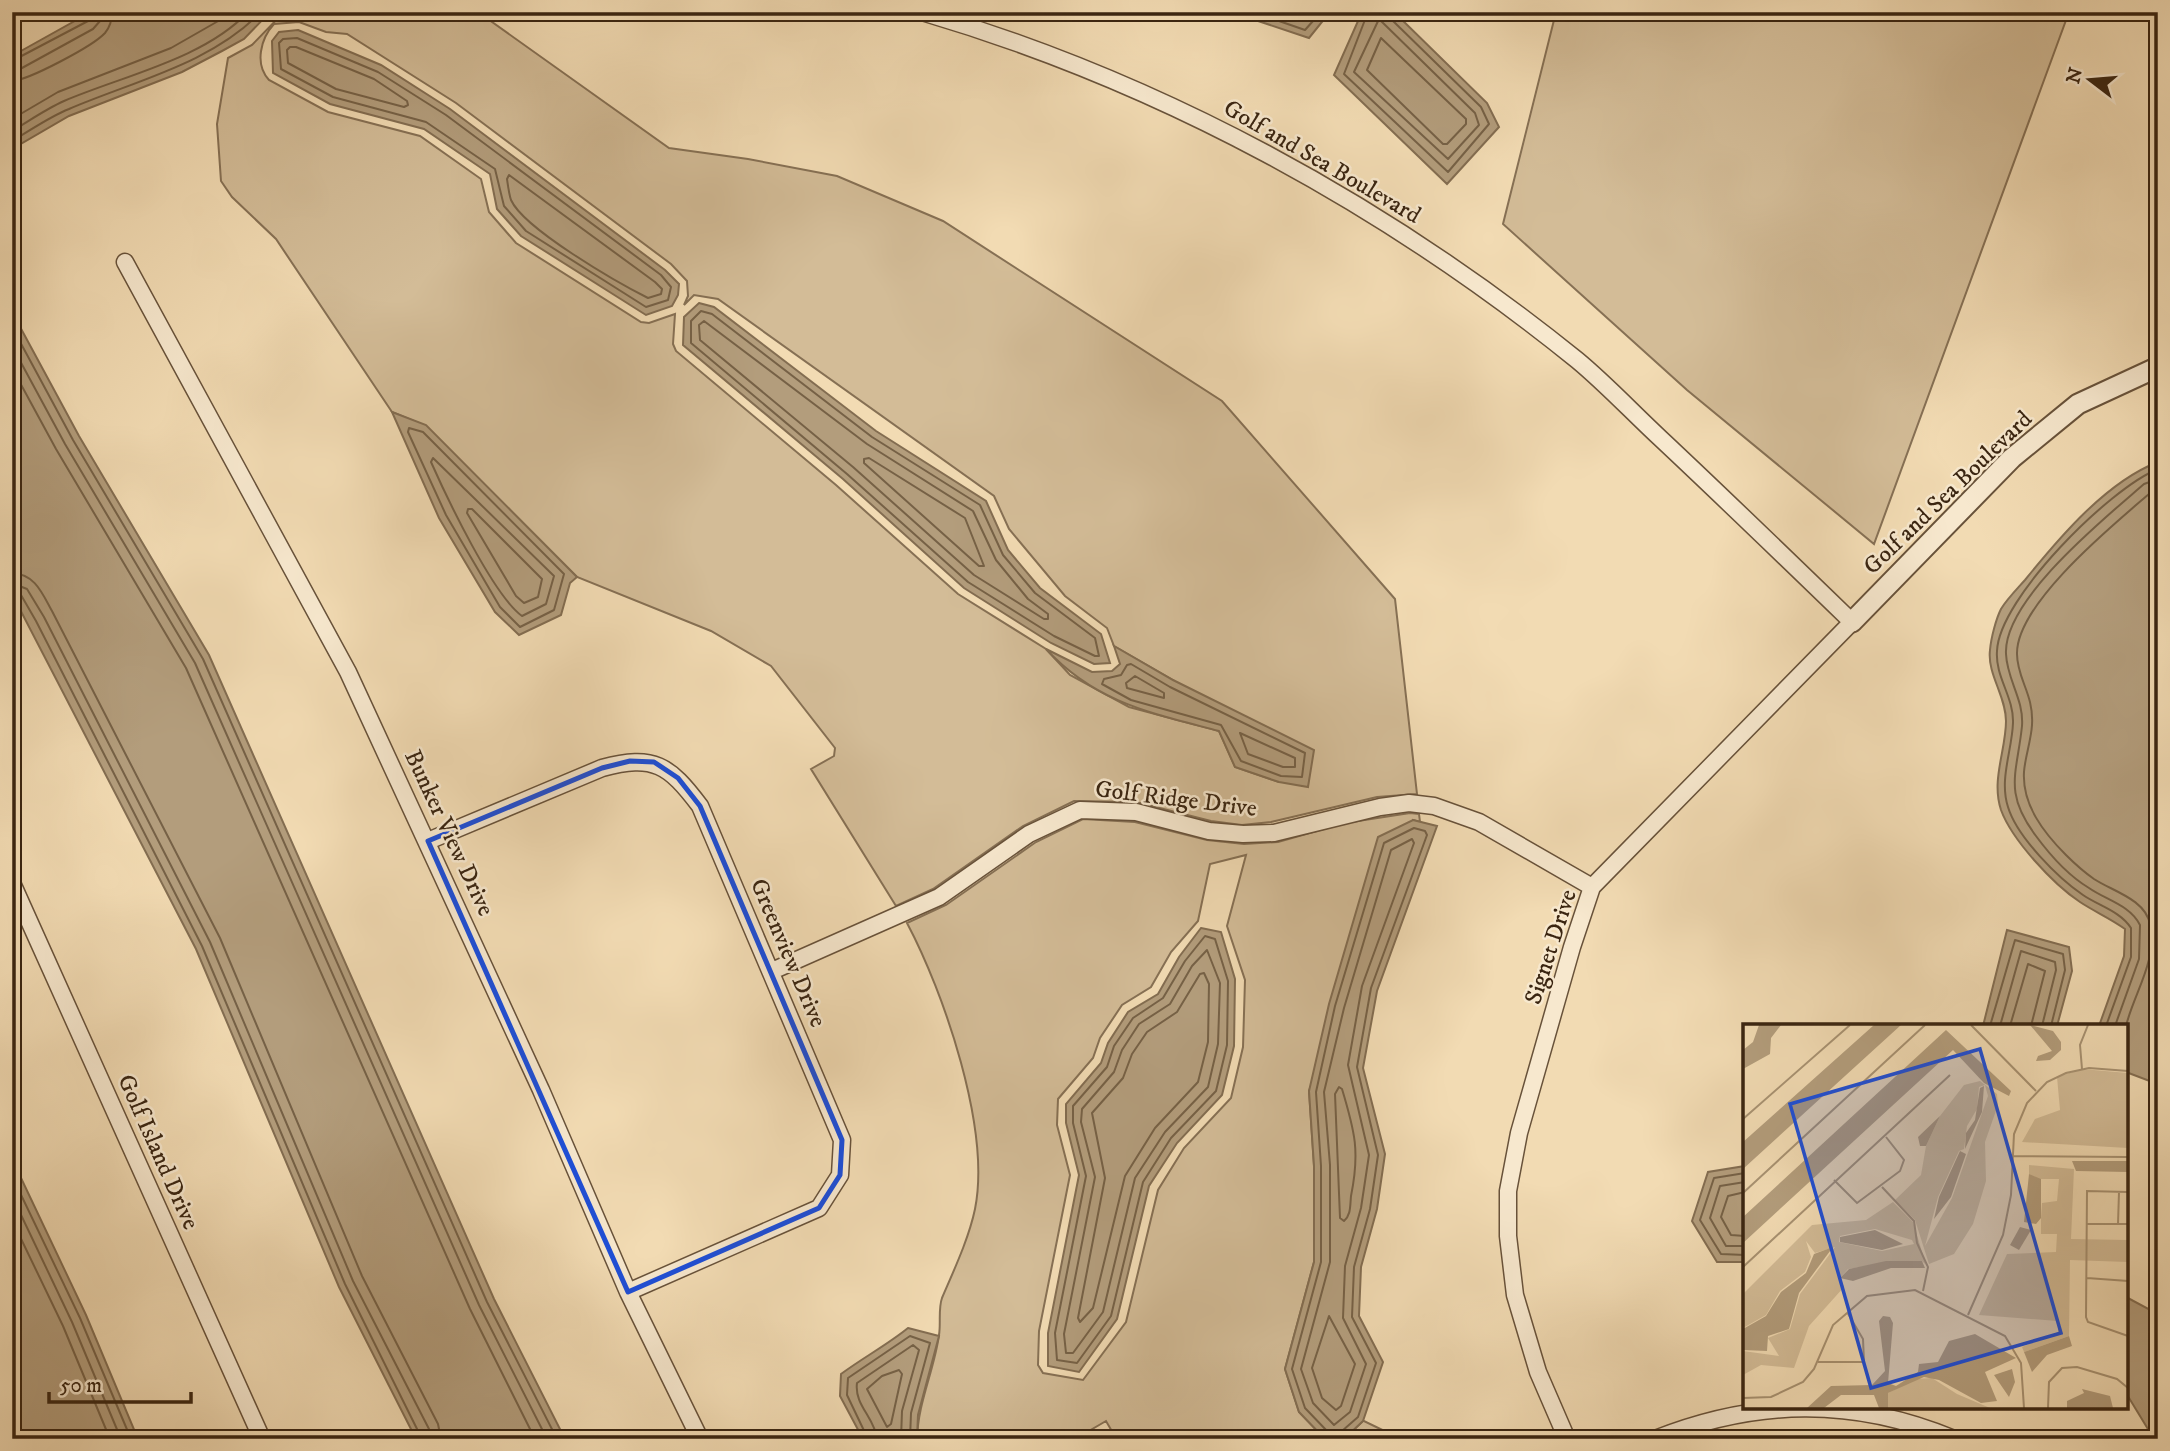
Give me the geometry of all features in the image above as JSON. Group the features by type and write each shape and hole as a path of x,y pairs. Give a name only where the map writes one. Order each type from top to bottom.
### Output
{"street":[{"name":"Golf and Sea Boulevard","path":"922,12 1094,71 1213,126 1364,209 1479,287 1578,361 1852,622 2012,458 2078,404 2158,367"},
{"name":"Bunker View Drive","path":"125,262 348,672 428,841 628,1292 700,1439"},
{"name":"Signet Drive","path":"1567,1439 1538,1372 1515,1295 1508,1236 1508,1191 1527,1107 1572,947 1592,887 1852,622"},
{"name":"Greenview Drive","path":"428,841 603,768 630,761 654,762 678,778 700,806 842,1140 840,1175 819,1208 628,1292"},
{"name":"Golf Ridge Drive","path":"772,971 939,897 1030,834 1080,810 1136,812 1209,831 1242,834 1274,832 1380,807 1409,803 1434,806 1479,822 1592,887"},
{"name":"Golf Island Drive","path":"12,883 262,1439"},
{"path":"1656,1439 1743,1412 1794,1409"},
{"path":"1826,1409 1869,1412 1954,1439"}],"highlighted area":[{"path":"630,761 654,762 678,778 700,806 842,1140 840,1175 819,1208 628,1292 428,841 602,768"}],"shaded area":[{"path":"284,12 478,12 669,148 748,159 837,176 943,221 1222,401 1395,599 1417,794 1377,797 1271,822 1242,825 1211,821 1136,802 1074,801 1023,826 933,889 896,906 811,769 834,756 835,748 771,666 711,631 577,577 426,426 392,412 276,239 232,197 221,181 217,124 228,58 252,45","holes":["299,22 326,32 347,34 456,103 671,264 687,281 688,296 684,305 694,295 718,299 994,496 1009,529 1065,596 1107,628 1114,646 1173,680 1279,782 1235,767 1219,731 1129,707 1070,675 1046,649 958,594 836,485 676,351 673,344 675,314 649,323 641,322 516,243 489,212 481,179 420,136 328,112 269,80 264,74 261,51 274,24"]},
{"path":"1556,12 2069,12 1874,544 1687,390 1503,224"},
{"path":"1410,813 1419,814 1420,822 1413,820 1309,1091 1314,1166 1314,1262 1285,1369 1299,1412 1325,1439 1123,1439 1113,1433 1106,1421 1089,1431 1091,1439 917,1439 920,1412 939,1335 941,1302 972,1220 978,1177 976,1140 961,1062 935,986 907,923 946,905 1036,842 1083,819 1135,822 1207,840 1244,844 1278,842 1345,823","holes":["1246,855 1227,926 1245,980 1243,1047 1231,1098 1184,1148 1158,1190 1126,1322 1083,1380 1043,1373 1038,1365 1039,1331 1070,1175 1057,1125 1058,1099 1093,1058 1100,1038 1122,1005 1151,987 1171,952 1198,921 1210,864"]},
{"path":"1364,1421 1401,1439 1344,1439"}],"water":[{"path":"91,12 270,12 244,39 222,51 182,72 69,116 12,149 12,56"},
{"path":"1231,12 1330,12 1309,38"},
{"path":"1362,12 1394,12 1487,103 1499,127 1447,184 1334,75"},
{"path":"298,30 381,65 450,109 665,270 679,284 678,295 672,306 646,315 521,236 497,209 490,174 424,129 330,104 273,73 272,41 279,32"},
{"path":"699,303 714,307 876,431 986,501 1008,550 1040,588 1101,634 1110,663 1094,664 1051,643 964,588 843,479 683,345 684,317"},
{"path":"12,312 79,436 209,655 494,1299 565,1439 416,1439 339,1287 196,949 12,594"},
{"path":"392,412 426,425 577,577 570,583 561,615 519,635 495,612 439,518"},
{"path":"2158,462 2158,1096 2155,1083 2128,1073 2128,1024 2100,1024 2124,956 2125,929 2080,902 2058,884 2024,848 2001,810 1998,776 2006,721 1990,659 1991,640 1997,618 2012,594 2068,529 2102,497 2139,471"},
{"path":"1114,646 1173,680 1314,750 1308,787 1279,782 1235,767 1219,731 1148,711 1105,694 1065,667 1046,649 1092,672 1112,671 1120,664"},
{"path":"1413,820 1437,826 1377,991 1363,1068 1385,1154 1377,1209 1361,1267 1359,1316 1383,1362 1363,1421 1344,1439 1325,1439 1299,1412 1285,1369 1314,1262 1314,1166 1309,1091 1329,1004 1378,837"},
{"path":"1201,928 1221,932 1235,979 1234,1046 1222,1095 1177,1143 1149,1186 1117,1319 1079,1372 1048,1366 1048,1333 1079,1175 1066,1123 1066,1104 1101,1063 1108,1043 1128,1012 1158,994 1179,957"},
{"path":"2007,930 2069,947 2072,971 2058,1024 1984,1024"},
{"path":"12,1159 86,1315 138,1439 12,1439"},
{"path":"1743,1166 1743,1262 1717,1262 1692,1221 1708,1172"},
{"path":"2128,1298 2158,1314 2158,1439 2154,1439 2128,1396"},
{"path":"908,1328 939,1336 918,1415 917,1439 863,1439 840,1396 841,1374"}]}
